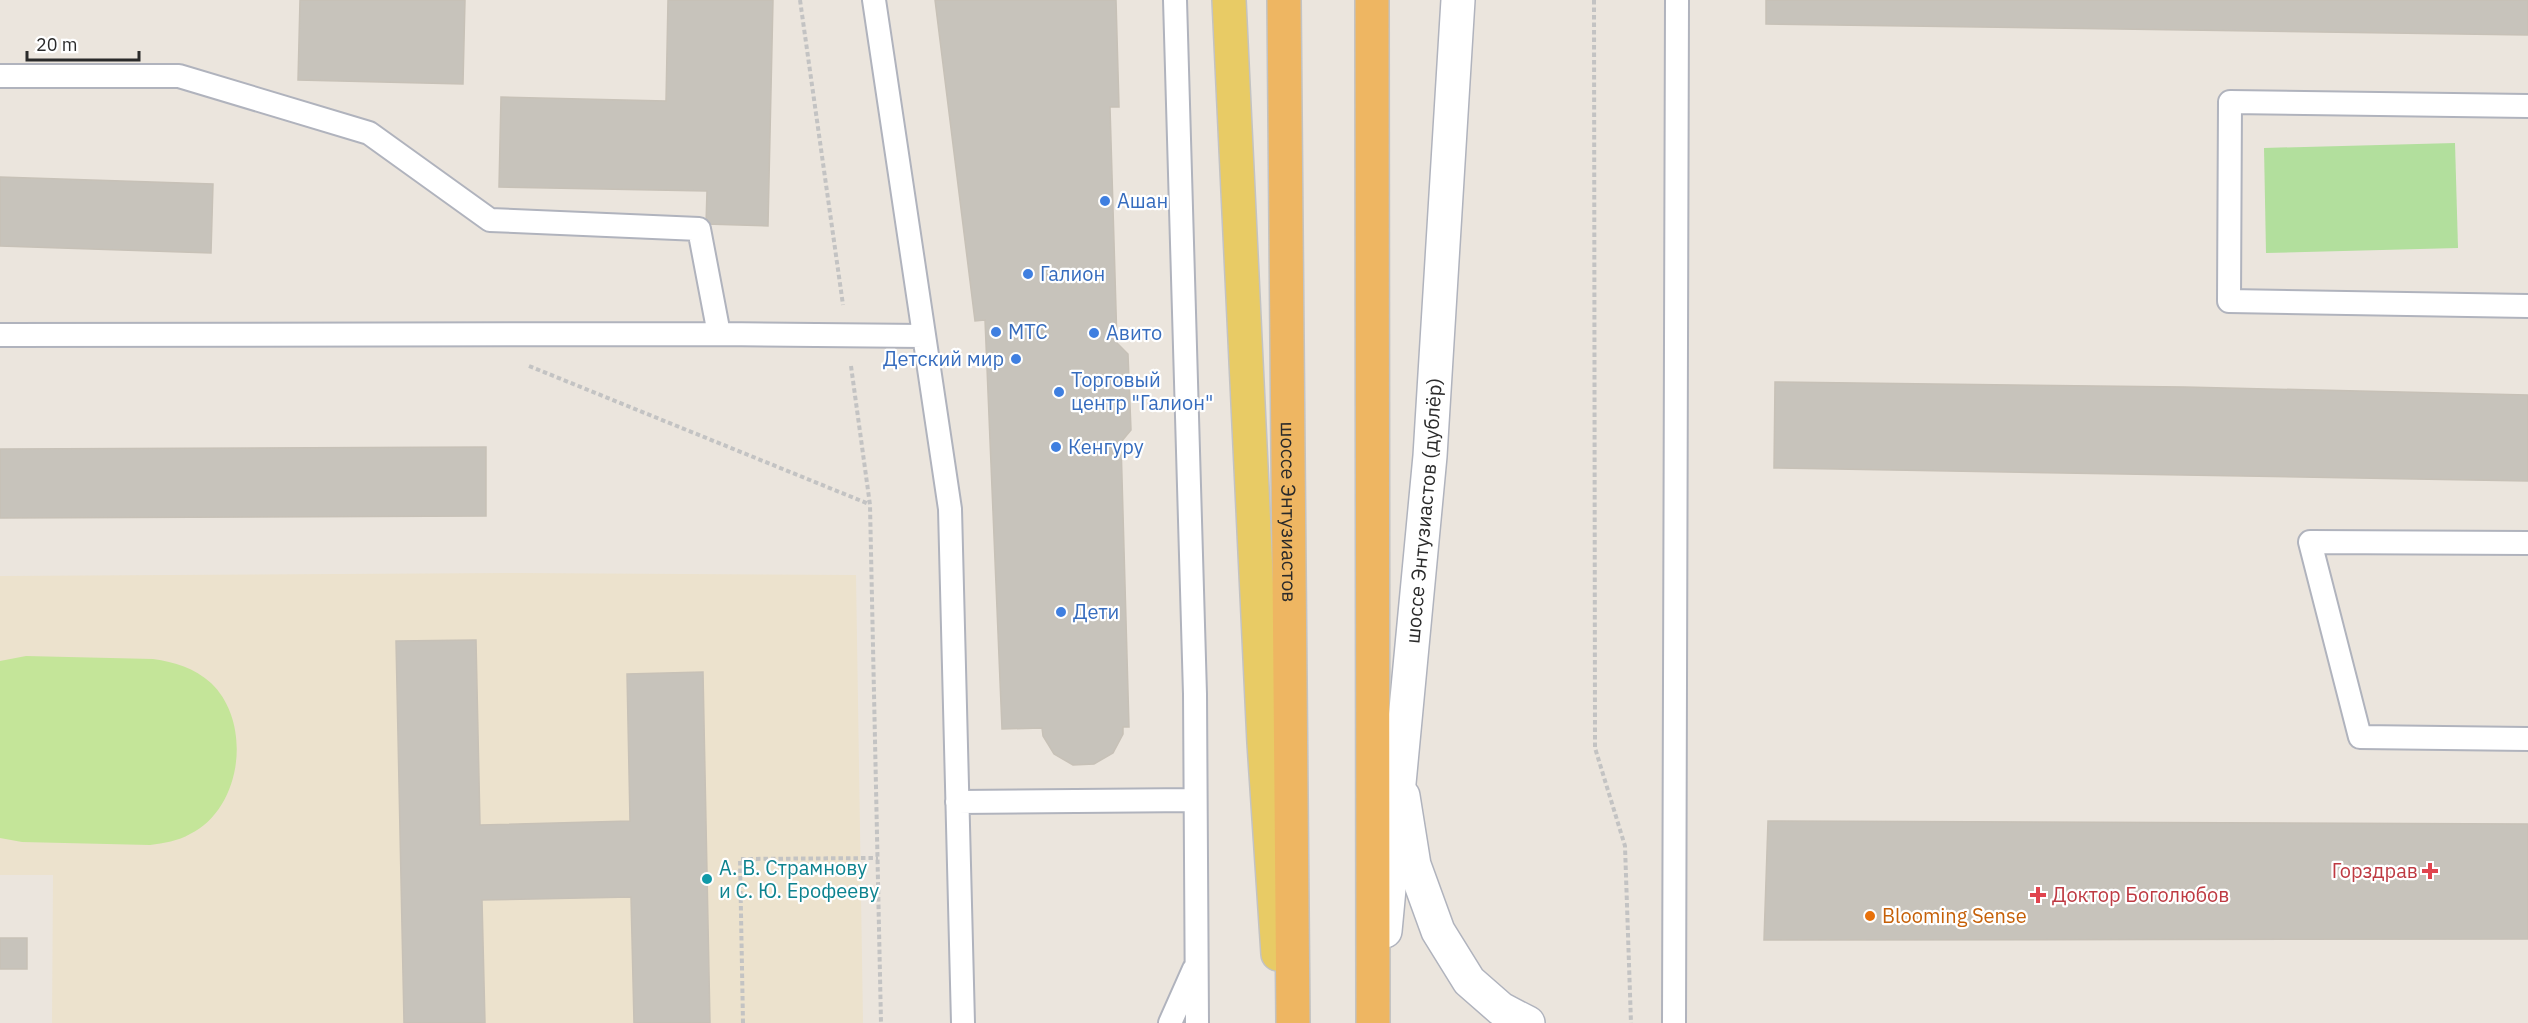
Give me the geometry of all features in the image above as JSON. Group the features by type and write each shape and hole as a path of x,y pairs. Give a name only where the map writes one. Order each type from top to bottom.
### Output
{"highway":[{"name":"шоссе Энтузиастов","path":"1284,0 1293,1023"},
{"path":"1372,0 1375,1023"}],"main road":[{"path":"1229,0 1264,743 1283,1023"},
{"name":"шоссе Энтузиастов (дублёр)","path":"1375,1023 1430,456 1458,0"},
{"path":"1400,776 1414,865 1438,931 1469,981 1501,1009 1528,1023"}],"lane":[{"path":"874,0 950,509 963,1023"},
{"path":"1176,0 1195,694 1197,1023"},
{"path":"1674,1023 1677,0"},
{"path":"0,76 179,76 369,133 490,220 699,229 718,334"},
{"path":"2528,106 2230,102 2229,301 2528,306"},
{"path":"0,335 924,336"},
{"path":"2528,543 2310,542 2360,737 2528,739"},
{"path":"957,802 1195,800"},
{"path":"1170,1023 1197,962"}],"path":[{"path":"800,0 870,505 881,1023"},
{"path":"1594,0 1595,748 1625,846 1631,1023"},
{"path":"526,365 870,505"},
{"path":"743,1023 740,859 878,858"}],"shaded area":[{"path":"516,573 856,575 863,1023 52,1023 53,875 0,875 0,576"}],"green space":[{"path":"2455,143 2458,248 2266,253 2264,148"},
{"path":"26,656 153,659 184,666 211,683 224,700 233,720 237,742 236,764 231,786 221,805 208,822 181,838 150,845 22,842 0,838 0,661"}],"building":[{"path":"300,0 465,0 463,84 298,80"},
{"path":"668,0 773,0 768,226 706,224 707,191 499,187 501,97 666,101"},
{"name":"Торговый центр \"Галион\"","path":"935,0 1116,0 1119,107 1110,107 1117,343 1128,354 1131,430 1121,442 1129,727 1123,727 1123,734 1113,753 1094,764 1073,765 1054,754 1043,736 1042,728 1002,729 985,320 975,321"},
{"path":"1766,0 2528,0 2528,35 1766,24"},
{"path":"0,177 213,184 211,253 0,246"},
{"path":"1775,382 2185,387 2528,395 2528,481 1774,468"},
{"path":"486,447 486,516 0,518 0,449"},
{"path":"476,640 480,825 630,821 627,674 703,672 710,1023 634,1023 631,897 482,900 485,1023 404,1023 396,641"},
{"path":"1768,821 2528,824 2528,939 1764,940"},
{"path":"0,938 27,938 27,969 0,969"}],"place":[{"name":"Ашан","path":"1105,201"},
{"name":"Галион","path":"1028,274"},
{"name":"МТС","path":"996,332"},
{"name":"Авито","path":"1094,333"},
{"name":"Детский мир","path":"1016,359"},
{"name":"Торговый центр \"Галион\"","path":"1059,392"},
{"name":"Кенгуру","path":"1056,447"},
{"name":"Дети","path":"1061,612"},
{"name":"Горздрав","path":"2430,871"},
{"name":"А. В. Страмнову и С. Ю. Ерофееву","path":"707,879"},
{"name":"Доктор Боголюбов","path":"2038,895"},
{"name":"Blooming Sense","path":"1870,916"}]}
